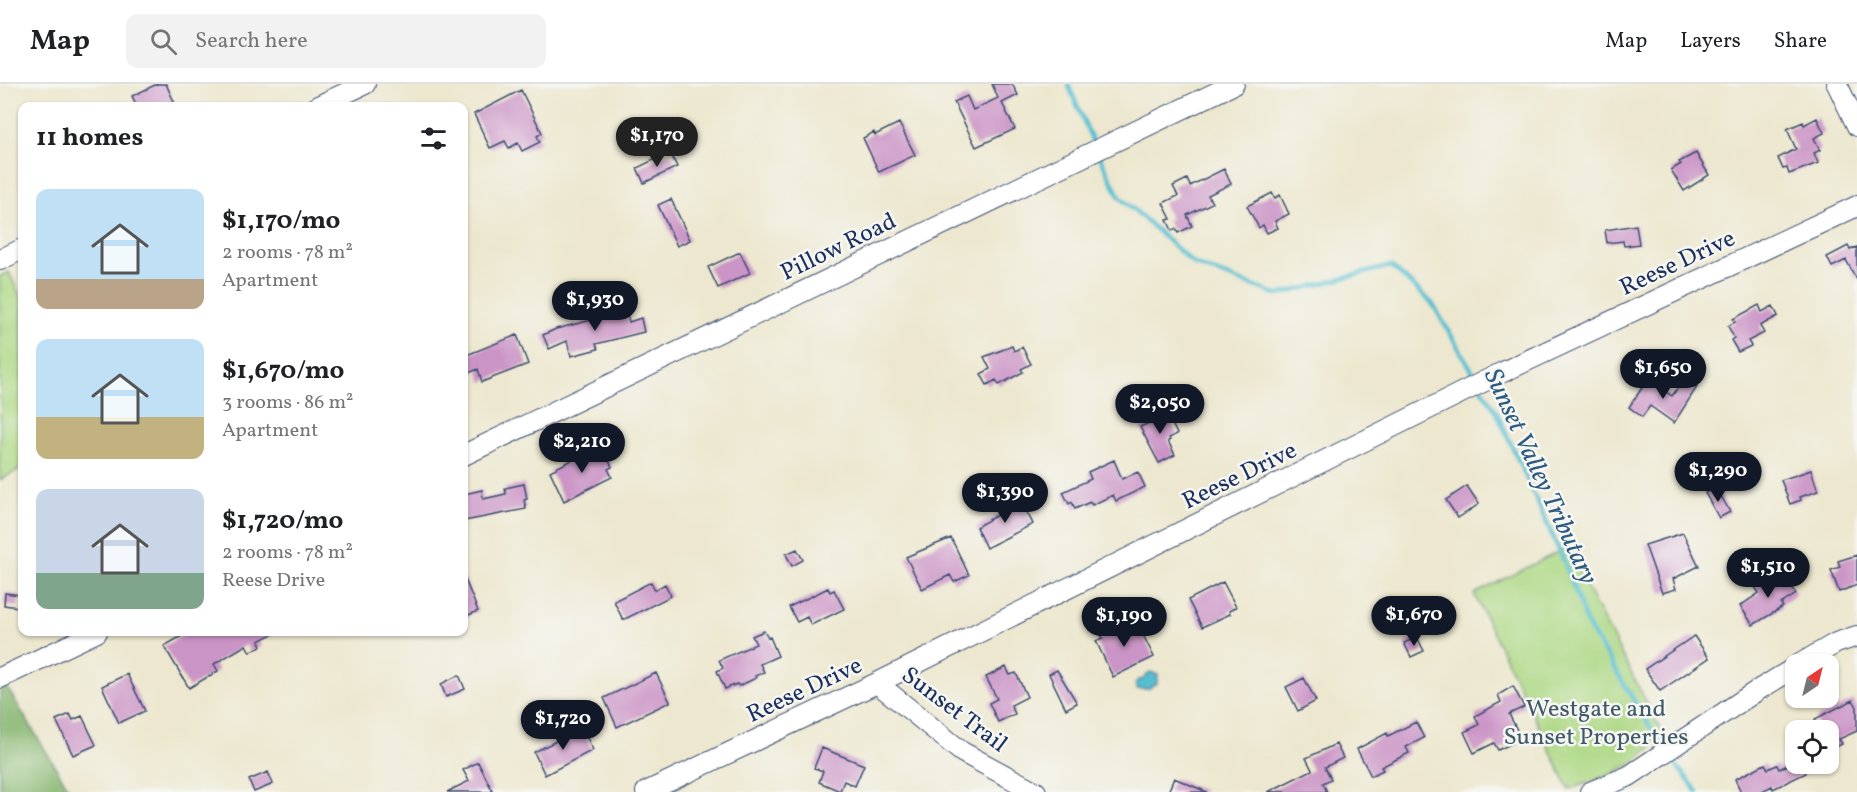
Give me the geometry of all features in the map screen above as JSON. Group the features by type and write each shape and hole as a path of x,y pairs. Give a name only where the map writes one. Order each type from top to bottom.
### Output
{"street":[{"path":"326,102 364,84"},
{"name":"Pillow Road","path":"468,453 1234,84"},
{"path":"1837,84 1857,126"},
{"name":"Reese Drive","path":"646,792 877,683 1503,372 1857,206"},
{"path":"0,260 18,251"},
{"path":"0,678 89,636"},
{"path":"1817,654 1836,643 1857,636"},
{"path":"1590,792 1629,776 1785,674"},
{"name":"Sunset Trail","path":"877,683 962,753 1036,792"}],"green space":[{"path":"9,272 18,291 18,470 0,480 0,276"},
{"name":"Westgate and Sunset Properties","path":"1566,548 1664,736 1633,763 1605,777 1569,789 1474,594"},
{"path":"0,675 1,678 71,792 0,792"}],"water":[{"path":"1150,672 1158,675 1157,684 1148,689 1137,689 1135,684 1137,681"}],"building":[{"path":"157,84 166,84 174,102 135,102 132,96"},
{"path":"992,84 1012,84 1018,95 1002,103 1015,129 976,147 954,102 967,96 973,110 998,98"},
{"path":"521,90 542,133 537,136 540,142 522,151 518,143 509,148 505,141 490,148 474,114"},
{"path":"1817,118 1824,133 1814,138 1820,150 1814,153 1818,163 1789,174 1787,168 1783,169 1778,158 1796,149 1787,129 1803,122 1804,125"},
{"path":"899,123 915,155 879,172 863,138 874,132 875,135"},
{"path":"670,152 677,167 644,183 637,168"},
{"path":"1696,153 1709,175 1684,191 1671,170 1681,164 1679,162"},
{"path":"1224,169 1231,184 1208,195 1212,203 1187,215 1192,226 1178,233 1176,229 1172,230 1167,220 1171,219 1163,203 1178,196 1173,186 1187,179 1190,186"},
{"path":"1272,193 1275,198 1280,195 1289,214 1275,221 1278,228 1267,233 1263,225 1259,228 1247,206"},
{"path":"671,199 690,240 677,246 658,205"},
{"path":"1636,225 1639,244 1624,246 1623,241 1607,243 1605,230"},
{"path":"1848,246 1850,250 1857,247 1857,280 1846,260 1832,267 1827,257"},
{"path":"740,252 750,273 718,288 708,267"},
{"path":"1759,305 1762,312 1773,306 1778,316 1760,326 1764,333 1748,341 1751,346 1738,352 1731,340 1734,338 1728,326 1735,322 1733,319"},
{"path":"625,307 629,322 641,318 644,332 596,344 598,349 571,356 567,341 549,349 543,335 556,329 596,319 595,314"},
{"path":"517,335 528,364 482,382 478,369 468,373 468,354"},
{"path":"1012,346 1014,351 1022,347 1031,364 1021,369 1023,372 999,385 996,380 987,385 981,374 990,369 984,357"},
{"path":"1685,378 1697,387 1674,423 1650,406 1642,417 1629,407 1648,379 1672,396"},
{"path":"1164,408 1177,434 1168,441 1175,455 1159,463 1140,427 1149,423 1146,417"},
{"path":"603,449 612,467 608,469 612,477 564,501 550,471 580,456 582,460"},
{"path":"1114,460 1122,479 1138,472 1145,487 1116,501 1113,495 1092,505 1090,502 1075,509 1072,502 1069,504 1063,492 1091,479 1088,472"},
{"path":"1811,470 1818,491 1800,497 1801,500 1790,504 1781,480"},
{"path":"524,484 526,509 468,520 468,493 482,490 483,499 506,494 505,488"},
{"path":"1467,486 1479,504 1458,518 1446,500"},
{"path":"1716,487 1730,512 1719,518 1705,493"},
{"path":"1020,499 1033,524 986,548 976,527"},
{"path":"1683,533 1699,566 1673,579 1676,589 1662,593 1645,545"},
{"path":"951,538 969,575 954,582 950,575 922,589 906,557"},
{"path":"797,549 803,560 792,566 786,554"},
{"path":"1857,555 1857,585 1839,592 1831,570 1840,567 1838,561"},
{"path":"1782,573 1796,594 1781,604 1783,607 1753,625 1740,606 1759,593 1755,587 1766,579 1768,583"},
{"path":"651,582 655,590 665,584 671,596 623,620 614,601"},
{"path":"1223,582 1236,607 1229,611 1230,614 1202,627 1188,600"},
{"path":"468,587 478,611 468,615"},
{"path":"828,588 830,592 834,590 844,609 811,625 807,617 797,622 789,607"},
{"path":"5,593 18,595 18,607 4,605"},
{"path":"1136,621 1154,657 1113,677 1096,641 1103,638 1101,635 1127,622 1128,625"},
{"path":"764,631 768,638 770,637 778,656 760,664 764,672 755,676 756,678 739,686 737,684 725,689 717,671 723,668 719,660 756,644 752,636"},
{"path":"182,636 269,636 259,641 261,646 250,652 246,645 214,664 218,671 189,688 164,646"},
{"path":"1694,636 1709,658 1660,691 1645,669"},
{"path":"1417,637 1424,651 1411,657 1404,643"},
{"path":"1006,667 1010,675 1016,673 1027,697 1011,705 1015,714 998,722 989,703 997,699 986,677"},
{"path":"1057,670 1077,703 1066,709 1049,674"},
{"path":"656,673 670,702 617,727 604,698"},
{"path":"127,674 145,711 119,723 102,686"},
{"path":"459,675 465,689 446,697 441,684"},
{"path":"1304,678 1316,701 1298,711 1286,687"},
{"path":"1513,686 1524,707 1509,714 1518,732 1510,737 1513,743 1498,750 1494,743 1474,753 1464,732 1479,725 1475,716 1501,702 1498,695"},
{"path":"1853,700 1857,707 1857,731 1839,739 1839,720 1815,719"},
{"path":"70,714 73,720 82,716 96,745 73,755 56,720"},
{"path":"1416,722 1424,738 1406,747 1409,753 1381,767 1383,770 1371,776 1357,749 1387,733 1388,736"},
{"path":"582,728 593,750 545,775 534,752"},
{"path":"1336,744 1343,758 1325,767 1331,779 1323,783 1327,792 1268,792 1312,770 1306,758"},
{"path":"822,748 864,765 855,786 844,781 840,791 819,782 823,771 814,768"},
{"path":"478,762 493,792 447,792 469,781 463,770"},
{"path":"1765,764 1768,769 1777,765 1779,769 1785,766 1785,774 1804,774 1773,789 1772,786 1760,792 1741,792 1735,779"},
{"path":"268,772 273,784 254,792 249,780"},
{"path":"1174,778 1207,792 1168,792"}],"waterway":[{"name":"Sunset Valley Tributary","path":"1068,84 1094,145"},
{"name":"Sunset Valley Tributary","path":"1099,155 1119,196 1194,264 1278,295 1391,266 1432,303 1477,379"},
{"name":"Sunset Valley Tributary","path":"1482,389 1496,411 1564,561 1587,624 1660,743"},
{"name":"Sunset Valley Tributary","path":"1671,759 1698,792"}]}
